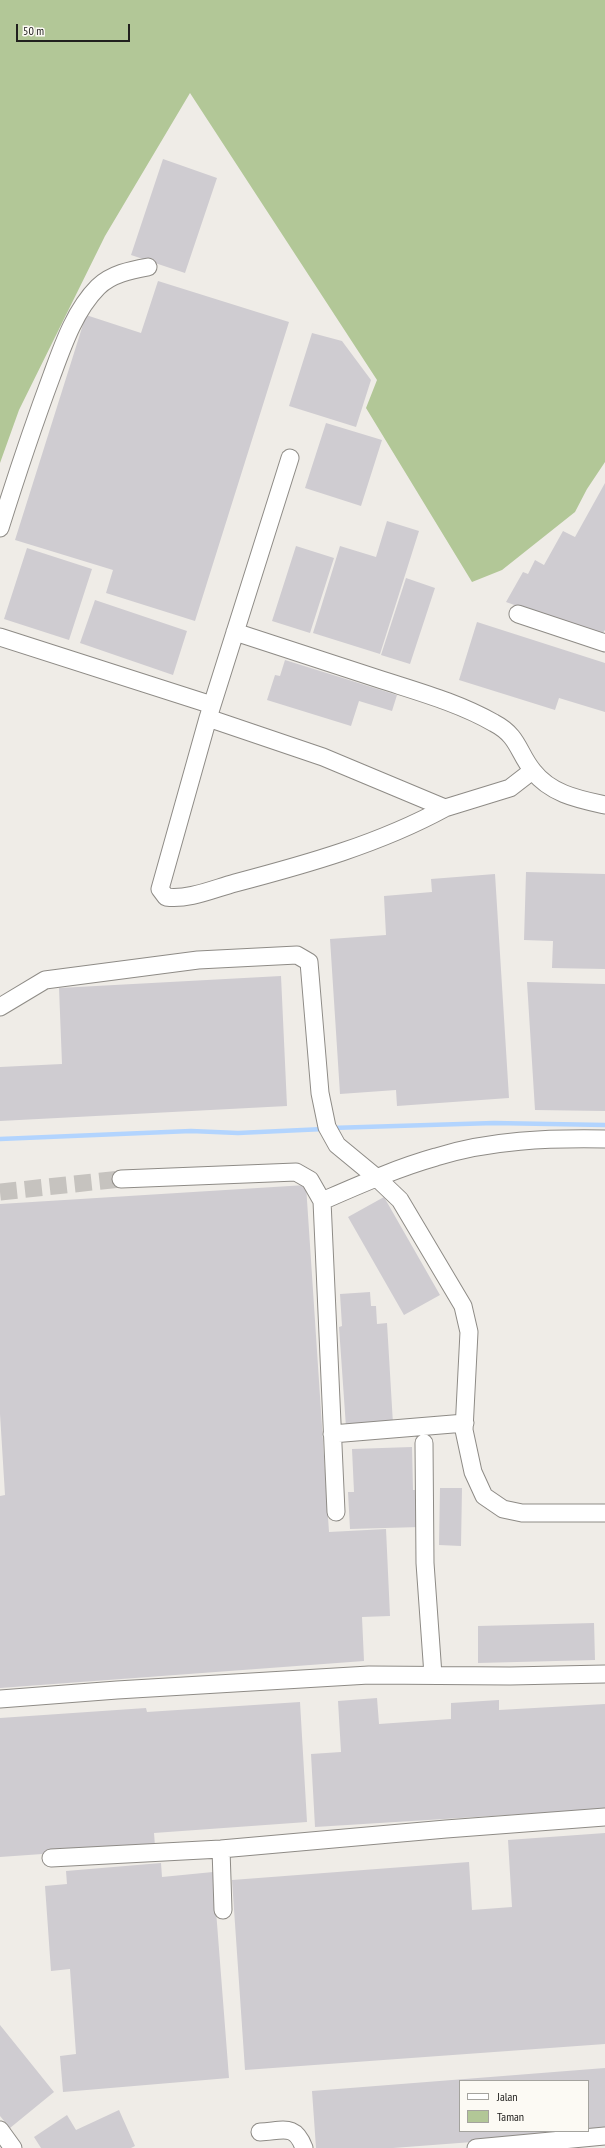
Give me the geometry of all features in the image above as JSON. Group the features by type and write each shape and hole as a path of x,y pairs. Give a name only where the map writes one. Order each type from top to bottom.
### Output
{"lane":[{"path":"0,528 33,425 64,343 79,312 99,286 125,271 148,267"},
{"path":"290,458 210,711 160,889 166,897 185,897 358,847 426,818 445,808 510,788 532,770"},
{"path":"518,614 605,643"},
{"path":"235,632 417,691 468,710 496,723 515,738 532,770 544,783 569,797 605,805"},
{"path":"0,637 210,711 323,756 445,808"},
{"path":"0,1007 45,980 198,960 297,955 309,962 320,1092 328,1126 337,1145 377,1178 400,1200 464,1306 470,1332 464,1430 473,1472 484,1496 503,1508 522,1513 605,1513"},
{"path":"322,1201 377,1178 437,1156 496,1144 556,1138 605,1139"},
{"path":"121,1179 296,1172 310,1180 322,1201 336,1512"},
{"path":"332,1434 465,1423"},
{"path":"424,1443 425,1563 433,1675"},
{"path":"0,1699 117,1690 369,1675 605,1674"},
{"path":"52,1858 221,1849 446,1829 605,1818"},
{"path":"221,1849 223,1910"},
{"path":"260,2132 292,2131 298,2134 304,2148"},
{"path":"1,2132 13,2148"},
{"path":"476,2148 605,2136"}],"green space":[{"path":"0,0 605,0 605,462 587,489 575,512 502,570 472,582 366,408 377,380 190,93 105,236 19,410 0,463"}],"building":[{"path":"163,159 217,178 185,273 131,255"},
{"path":"158,281 289,322 195,621 106,593 113,570 15,540 86,315 141,333"},
{"path":"312,333 342,341 371,380 356,427 289,406"},
{"path":"326,423 382,440 361,506 305,488"},
{"path":"605,483 605,630 601,636 506,602 523,572 528,574 535,560 544,565 563,531 575,537"},
{"path":"387,521 419,531 380,654 313,633 340,546 376,557"},
{"path":"296,546 334,558 310,633 272,621"},
{"path":"27,548 92,569 69,640 4,619"},
{"path":"406,578 435,588 410,664 381,655"},
{"path":"95,600 187,631 173,675 80,643"},
{"path":"477,622 605,663 605,712 559,698 555,710 459,680"},
{"path":"285,660 397,695 392,711 359,701 351,726 267,700 275,675 280,676"},
{"path":"526,872 605,874 605,969 552,968 553,941 524,940"},
{"path":"495,874 509,1098 397,1106 396,1090 340,1094 330,939 386,935 384,896 432,892 431,879"},
{"path":"281,976 287,1106 0,1121 0,1067 62,1064 59,988"},
{"path":"527,982 605,984 605,1111 535,1110"},
{"path":"306,1185 329,1532 386,1529 390,1616 362,1617 364,1661 0,1688 0,1496 5,1495 0,1414 0,1204"},
{"path":"384,1197 440,1295 404,1315 348,1217"},
{"path":"370,1292 371,1306 376,1306 377,1324 387,1323 393,1424 346,1427 339,1327 342,1326 340,1294"},
{"path":"412,1447 413,1490 419,1490 420,1527 350,1529 348,1492 354,1492 352,1449"},
{"path":"440,1488 462,1488 461,1546 439,1545"},
{"path":"594,1623 595,1660 478,1663 478,1626"},
{"path":"377,1698 379,1724 451,1719 451,1703 499,1700 499,1710 605,1704 605,1809 315,1827 311,1754 341,1752 338,1701"},
{"path":"300,1702 307,1822 154,1833 155,1846 0,1857 0,1718 146,1708 147,1712"},
{"path":"605,1833 605,2044 245,2070 232,1880 469,1862 472,1910 512,1907 508,1840"},
{"path":"161,1863 162,1877 213,1872 229,2078 63,2092 60,2056 76,2054 70,1969 51,1971 45,1886 67,1884 66,1871"},
{"path":"0,2025 54,2092 10,2128 0,2116"},
{"path":"605,2068 605,2132 393,2148 316,2148 312,2091"},
{"path":"119,2110 135,2146 131,2148 41,2148 34,2137 67,2115 76,2130"}],"waterway":[{"path":"331,1128 494,1123 605,1125"},
{"path":"0,1139 191,1131 238,1133 324,1129"}],"tunnel":[{"path":"0,1192 121,1179"}]}
